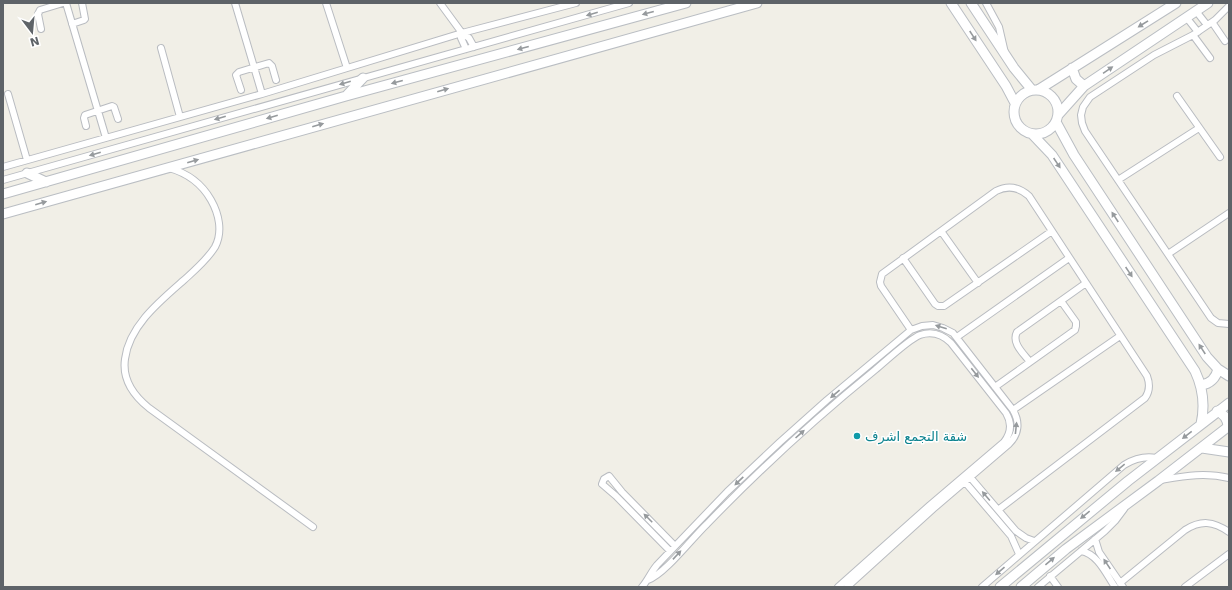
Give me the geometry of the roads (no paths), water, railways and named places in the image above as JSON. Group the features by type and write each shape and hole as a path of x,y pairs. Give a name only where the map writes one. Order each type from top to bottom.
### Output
{"street":[{"path":"41,29 38,14 40,10 63,3"},
{"path":"66,3 106,138"},
{"path":"72,24 85,19 82,3"},
{"path":"235,3 262,94"},
{"path":"326,3 347,68"},
{"path":"440,3 462,34 467,35 474,47"},
{"path":"3,167 262,94 552,6 576,3"},
{"path":"3,180 629,3"},
{"path":"3,194 346,96 686,3"},
{"path":"3,214 757,3"},
{"path":"951,3 1006,86 1015,103 1014,114 1017,124 1025,132 1032,134 1046,132 1052,128 1057,118 1084,86 1208,3"},
{"path":"971,3 1020,75 1035,90 1049,94 1055,100 1058,107 1057,118 1074,155 1204,353 1218,369 1229,376"},
{"path":"986,3 999,27 1006,54"},
{"path":"1015,103 1022,95 1035,90 1072,68 1176,3"},
{"path":"1229,6 1210,24 1195,34 1154,55 1093,94 1084,103 1081,115 1083,127 1210,318 1218,323 1229,324"},
{"path":"1196,11 1225,41"},
{"path":"1186,18 1210,58"},
{"path":"462,34 461,38 466,49"},
{"path":"160,48 180,117"},
{"path":"241,90 236,75 254,67 271,64 276,80"},
{"path":"1072,68 1076,79 1084,86"},
{"path":"346,96 363,78"},
{"path":"8,94 27,160"},
{"path":"1177,96 1220,157"},
{"path":"86,126 84,116 112,106 114,107 118,119"},
{"path":"1118,180 1200,128"},
{"path":"1032,134 1056,161 1190,363 1201,385 1203,402 1201,424"},
{"path":"167,168 186,175 194,180 205,191 218,216 220,226 219,237 215,247 204,261 156,305 137,328 128,345 124,367 128,383 137,397 149,408 313,527"},
{"path":"27,173 46,182"},
{"path":"911,330 883,289 880,282 882,274 996,191 1011,187 1021,190 1028,196 1149,380 1150,385 1147,394 1138,403 998,510"},
{"path":"1168,254 1229,213"},
{"path":"941,231 978,283"},
{"path":"903,258 935,304 938,306 946,305 1052,232"},
{"path":"957,337 1069,258"},
{"path":"1030,362 1016,344 1016,334 1019,330 1086,284"},
{"path":"995,387 1075,330 1076,322 1061,301"},
{"path":"642,587 654,569 701,519 780,442 827,400 911,330 927,325 938,326 948,330 957,337 1013,410 1017,422 1017,430 1014,438 1009,444 971,474 838,587"},
{"path":"648,580 659,574 706,524 786,447 832,406 914,338 922,334 936,334 951,342 1006,413 1010,420 1010,428 1006,439 965,482 847,587"},
{"path":"1013,410 1120,336"},
{"path":"886,351 891,357"},
{"path":"1201,385 1207,384 1212,380 1218,369"},
{"path":"1000,587 1061,535 1156,458 1229,403"},
{"path":"1021,587 1066,549 1202,448 1229,426 1226,418 1217,411"},
{"path":"780,442 786,447"},
{"path":"1202,448 1229,452"},
{"path":"982,587 1124,465 1133,460 1142,458 1156,458"},
{"path":"971,474 998,510 1019,534 1034,542"},
{"path":"1158,481 1199,474 1229,478"},
{"path":"670,551 616,496 602,484 604,479 609,476 622,492 676,546"},
{"path":"965,482 1013,539 1020,554"},
{"path":"1038,587 1115,522 1126,504"},
{"path":"701,519 706,524"},
{"path":"1001,524 1006,519"},
{"path":"1119,586 1194,524 1207,523 1220,526 1229,532"},
{"path":"1013,539 1019,534"},
{"path":"1095,539 1099,552 1119,586"},
{"path":"1082,551 1089,553 1094,557 1119,586"},
{"path":"1185,587 1229,554"},
{"path":"1050,576 1058,587"}],"place":[{"name":"شقة التجمع اشرف","path":"857,436"}]}
